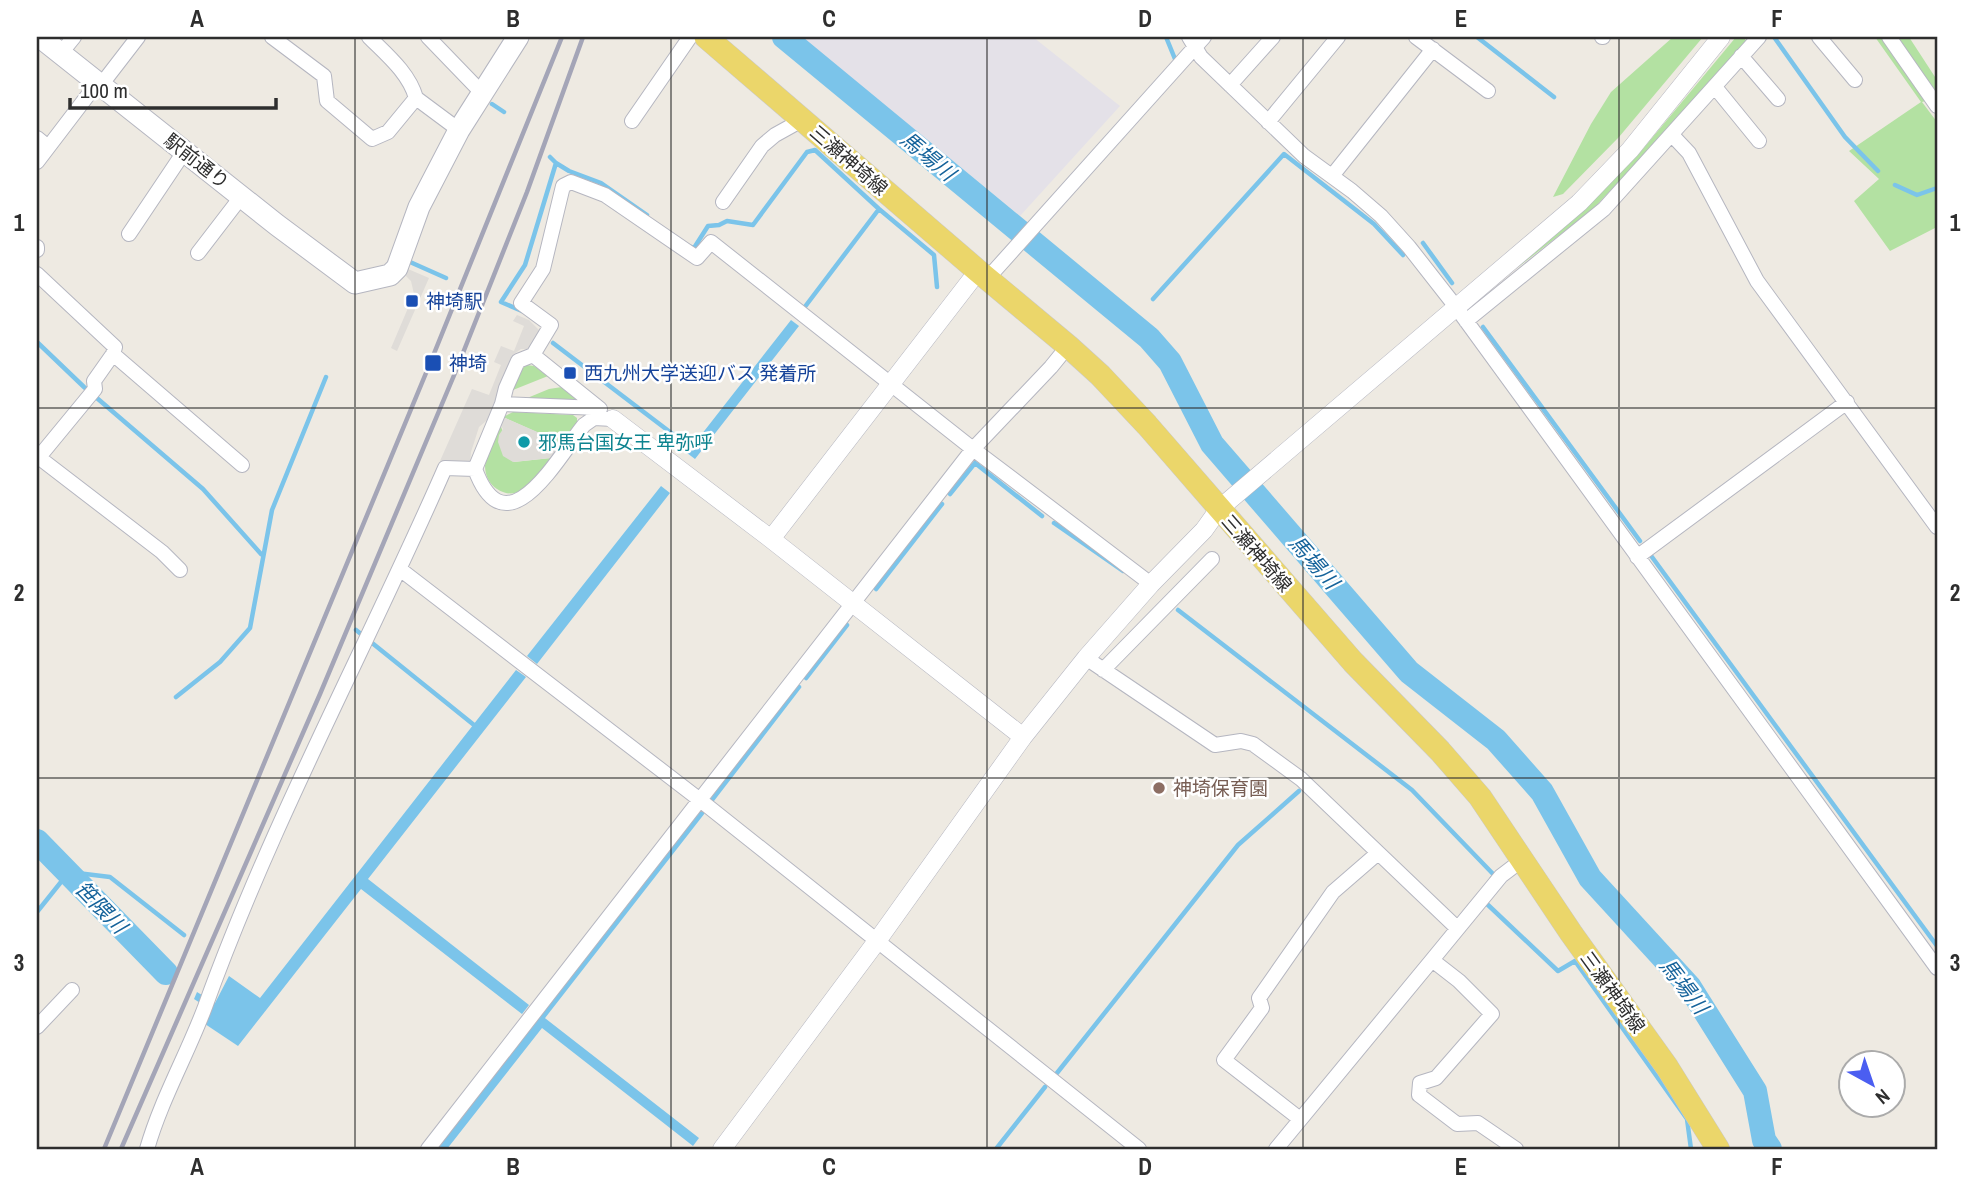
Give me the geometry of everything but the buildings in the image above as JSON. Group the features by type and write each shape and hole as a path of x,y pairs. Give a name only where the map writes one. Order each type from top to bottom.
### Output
{"main road":[{"name":"駅前通り","path":"40,37 67,45 99,84 355,284 390,275 397,268 419,207 459,130"},
{"path":"459,130 518,37"},
{"name":"三瀬神埼線","path":"706,37 982,275 1068,345 1227,503 1353,662 1440,751 1480,797 1571,933 1667,1067 1718,1149"}],"street":[{"path":"37,162 43,142 99,84 138,37"},
{"path":"272,37 324,76 327,101 372,139 388,132 416,98"},
{"path":"369,37 394,61 413,86 416,98 459,130"},
{"path":"428,37 483,94"},
{"path":"632,121 690,37"},
{"path":"1230,85 1273,37"},
{"path":"1268,122 1338,37"},
{"path":"1416,37 1488,91"},
{"path":"1461,314 1630,150 1721,37"},
{"path":"722,1149 877,941 1023,737 1086,658 1151,584 1227,503 1261,474 1461,314 1604,209 1759,37"},
{"path":"1819,37 1855,80"},
{"path":"1889,37 1937,106"},
{"path":"1196,40 1201,57 1304,156 1381,216 1409,247 1461,314 1937,968"},
{"path":"771,539 890,384 982,275 1016,246 1037,223 1196,40"},
{"path":"1332,176 1433,49"},
{"path":"1741,57 1778,99"},
{"path":"1714,87 1759,141"},
{"path":"723,202 762,146 775,135 802,120"},
{"path":"1671,135 1689,153 1757,281 1937,527"},
{"path":"129,234 184,152"},
{"path":"613,419 594,418 584,425 531,493 513,504 498,502 481,487 475,469 518,360 533,355 551,325 521,303 543,270 563,186 571,182 605,195 697,258 711,242 973,449 1151,584"},
{"path":"198,253 241,197"},
{"path":"37,274 115,347 113,354 93,381 92,393 38,456 162,552 180,570"},
{"path":"428,1149 973,449 1051,367 1068,345"},
{"path":"113,354 242,466"},
{"path":"533,355 1023,737"},
{"path":"1637,557 1847,402"},
{"path":"502,404 598,408"},
{"path":"147,1149 155,1121 269,844 401,570 445,468 475,469"},
{"path":"1103,670 1212,559"},
{"path":"401,570 700,800 1139,1149"},
{"path":"1086,658 1215,745 1241,741 1253,744 1301,779 1457,928"},
{"path":"1300,1119 1224,1060 1262,1008 1259,998 1333,892 1378,853"},
{"path":"1276,1149 1501,876 1522,860"},
{"path":"1432,960 1459,981 1492,1014 1436,1078 1420,1083 1419,1095 1457,1124 1478,1124 1516,1149"},
{"path":"37,1027 72,990"}],"shaded area":[{"path":"801,37 1033,37 1120,106 1020,216"},
{"path":"408,269 429,278 397,351 391,348 414,294 411,281 405,275"},
{"path":"517,315 529,320 542,333 532,349 521,349 514,354 496,398 492,416 479,427 470,464 440,461 472,389 489,395 501,365 494,362 501,346 514,351 524,326 513,321"},
{"path":"503,417 542,434 549,447 558,449 551,458 513,462 503,456 498,442 503,429 500,424"}],"green space":[{"path":"1673,37 1703,37 1619,137 1563,194 1553,197 1611,92"},
{"path":"1736,37 1744,37 1748,45 1592,210 1517,268 1637,156"},
{"path":"1875,37 1909,37 1937,80 1937,98 1922,102 1937,122 1937,227 1890,251 1854,201 1879,179 1849,151 1921,102"},
{"path":"527,365 534,366 548,376 513,390 521,369"},
{"path":"562,387 585,404 520,401 549,389"},
{"path":"513,412 573,415 577,418 577,423 558,449 549,447 541,434 503,417"},
{"path":"500,424 514,462 551,458 528,486 514,493 506,493 494,487 486,473 487,456"}],"water":[{"path":"791,320 799,326 695,459 687,453"},
{"path":"661,486 670,493 537,664 527,656"},
{"path":"516,670 526,677 368,879 529,1005 522,1014 361,889 238,1046 205,1024 211,1010 194,999 197,992 215,1003 229,976 260,998"},
{"path":"541,1015 699,1138 693,1146 542,1028 447,1149 436,1149"}],"waterway":[{"name":"馬場川","path":"784,37 1149,338 1170,362 1212,444 1409,672 1496,740 1542,792 1590,878 1689,986 1755,1091 1764,1140 1770,1149"},
{"path":"1166,37 1175,59"},
{"path":"1477,37 1554,97"},
{"path":"1774,37 1845,137 1878,171"},
{"path":"492,104 504,112"},
{"path":"691,247 694,248 708,226 727,221 753,225 807,152 815,150 934,255 937,287"},
{"path":"1153,299 1284,154 1374,224 1403,255"},
{"path":"550,157 556,163"},
{"path":"522,311 501,302 525,265 556,163 601,183 647,215"},
{"path":"1895,185 1917,195 1937,188"},
{"path":"804,308 879,209"},
{"path":"1423,243 1452,283"},
{"path":"410,262 446,278"},
{"path":"1483,327 1640,541"},
{"path":"37,342 84,387 203,489 261,554"},
{"path":"553,343 691,448"},
{"path":"176,697 220,662 250,628 272,510 326,377"},
{"path":"950,494 975,463 1042,516"},
{"path":"876,589 942,504"},
{"path":"1054,523 1123,571"},
{"path":"1652,557 1937,946"},
{"path":"1178,610 1412,790 1495,876 1492,878"},
{"path":"806,678 847,625"},
{"path":"356,630 474,725"},
{"path":"712,800 799,687"},
{"path":"1057,1073 1238,845 1299,791"},
{"path":"543,1017 702,813"},
{"name":"笹隈川","path":"37,841 166,973"},
{"path":"37,912 69,872 110,877 184,935"},
{"path":"1487,904 1558,971 1575,961 1687,1119 1691,1149"},
{"path":"996,1149 1045,1087"}],"railway":[{"path":"104,1149 431,361 562,37"},
{"path":"121,1149 320,694 455,373 527,192 583,37"}],"place":[{"name":"神埼駅","path":"412,301"},
{"name":"神埼","path":"433,363"},
{"name":"西九州大学送迎バス 発着所","path":"570,373"},
{"name":"邪馬台国女王 卑弥呼","path":"524,442"},
{"name":"神埼保育園","path":"1159,788"}]}
